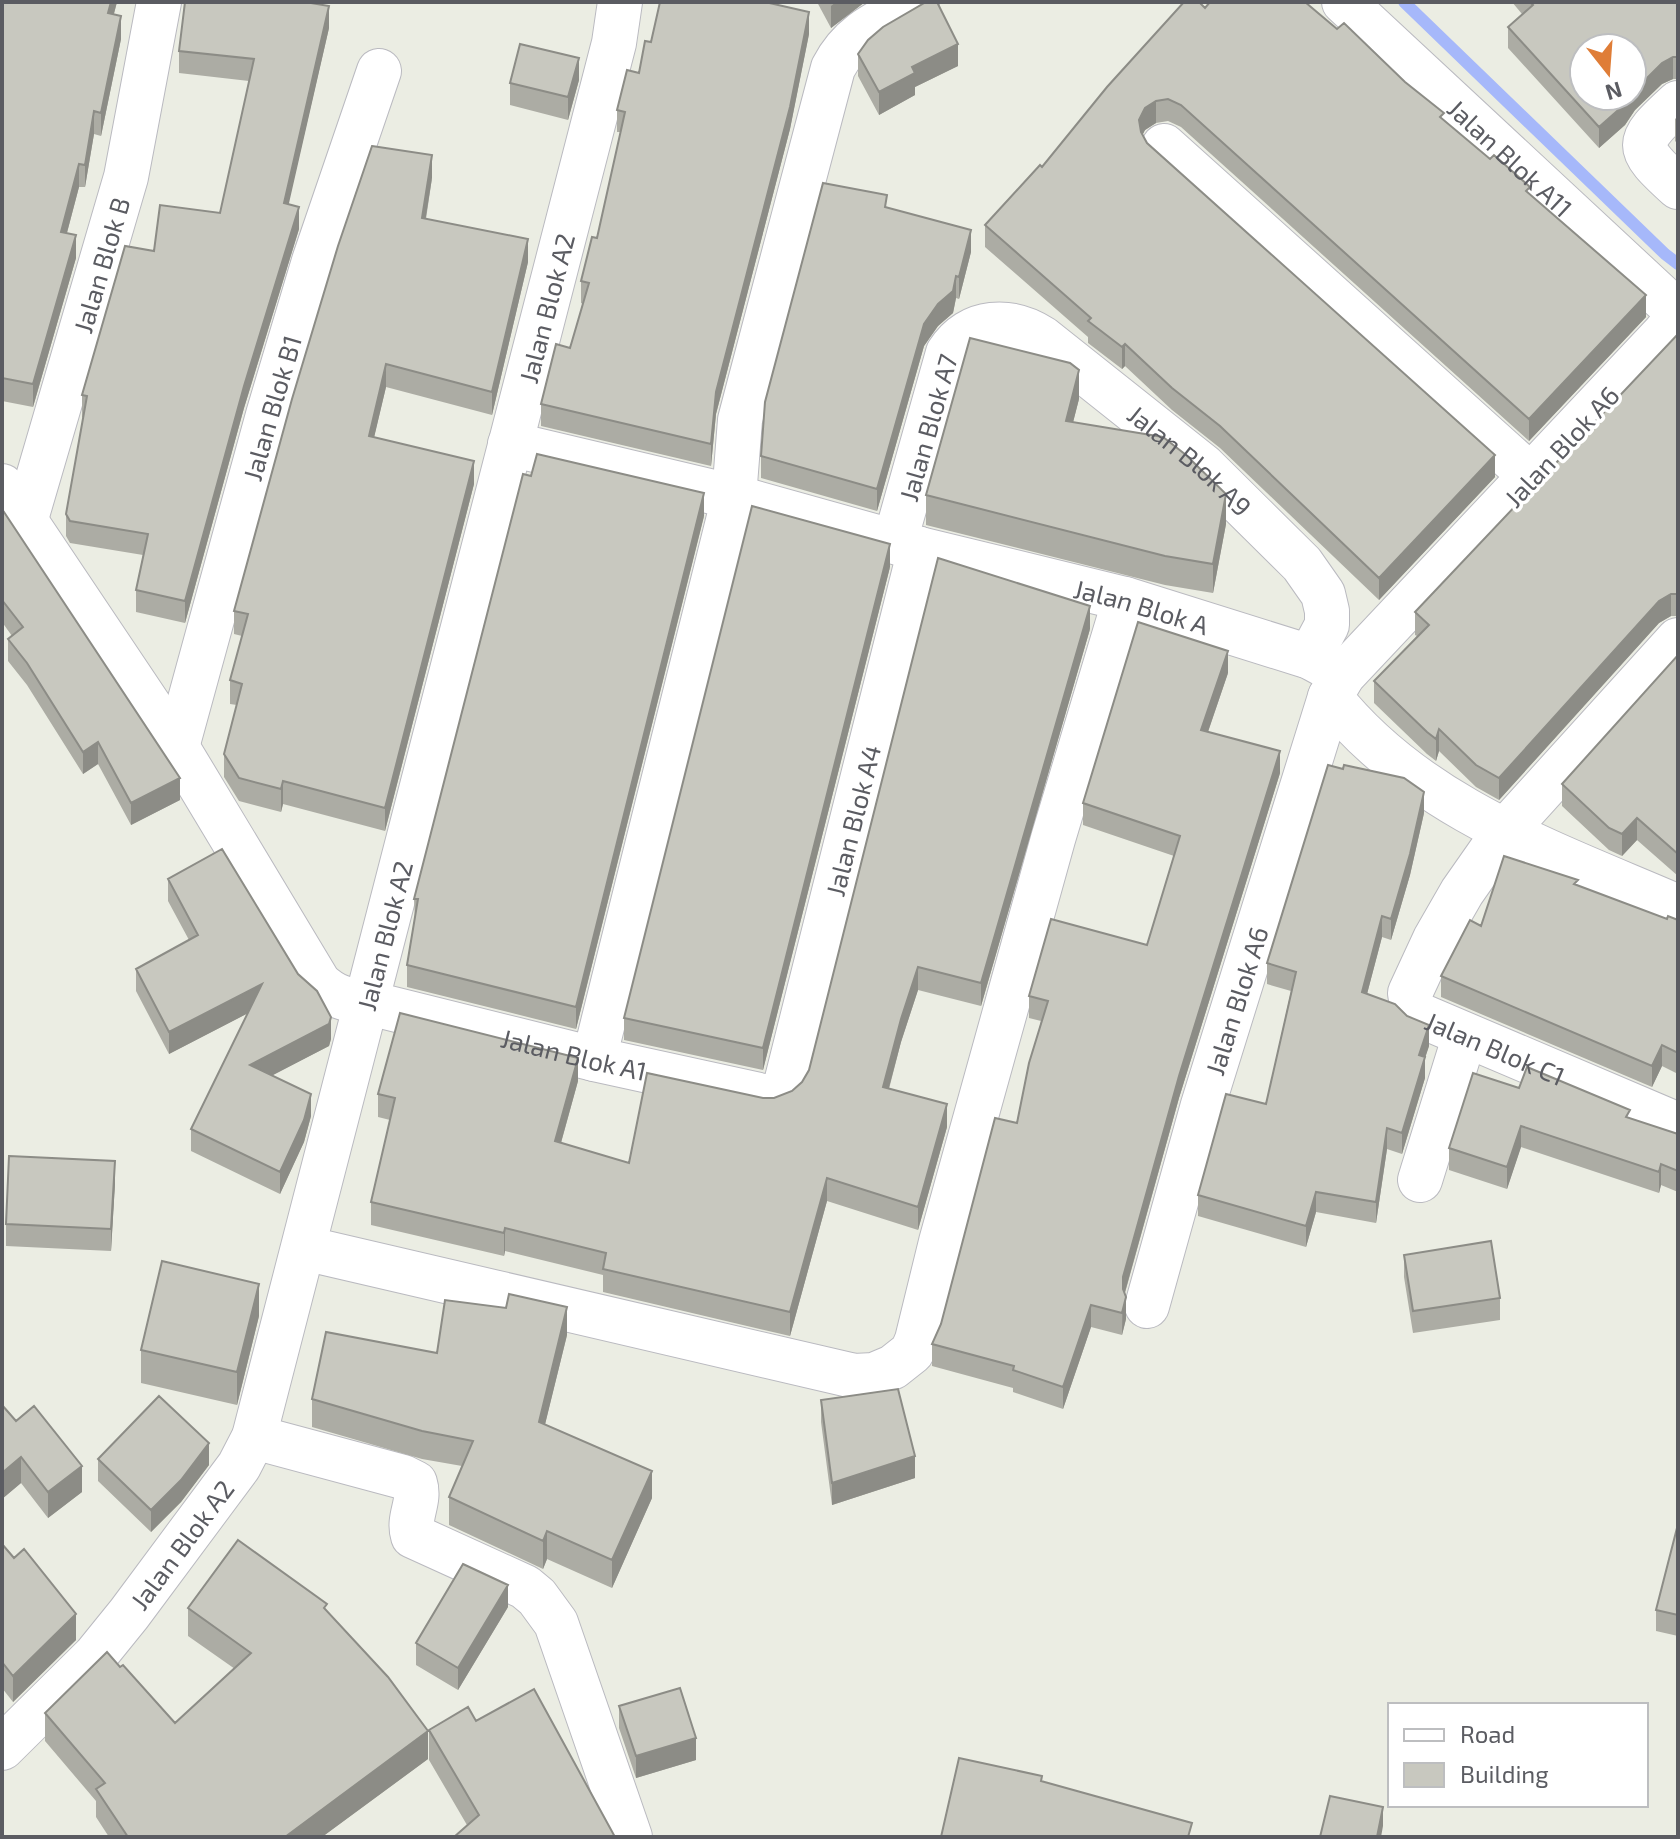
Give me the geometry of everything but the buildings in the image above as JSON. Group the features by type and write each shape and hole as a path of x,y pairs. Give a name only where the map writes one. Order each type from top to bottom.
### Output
{"street":[{"name":"Jalan Blok B","path":"25,522 126,177 159,2"},
{"path":"594,1059 734,497 740,420 833,68 841,52 855,36 917,2"},
{"name":"Jalan Blok A11","path":"1344,2 1671,306 1674,316"},
{"name":"Jalan Blok A2","path":"2,1748 95,1656 239,1466 254,1437 617,22"},
{"name":"Jalan Blok B1","path":"177,747 301,303 379,71"},
{"path":"1665,115 1645,141 1646,155 1678,187"},
{"path":"1164,146 1532,477"},
{"name":"Jalan Blok A6","path":"1147,1306 1328,676 1532,477 1664,334 1674,316"},
{"name":"Jalan Blok A9","path":"978,328 1009,323 1027,329 1118,396 1225,487 1302,564 1323,594 1328,676"},
{"name":"Jalan Blok A7","path":"907,545 948,353 961,338 978,328"},
{"name":"Jalan Blok A","path":"510,444 734,497 907,545 1125,599 1328,676"},
{"path":"2,486 177,747 319,983 341,999 365,1002"},
{"name":"Jalan Blok A4","path":"782,1091 907,545"},
{"path":"304,1248 854,1376 874,1375 907,1358 917,1340 941,1242 1045,869 1125,599"},
{"path":"1504,832 1678,640"},
{"path":"1328,676 1361,733 1421,783 1504,832 1678,907"},
{"name":"Jalan Blok C1","path":"1504,832 1462,892 1435,939 1410,993 1412,1006 1417,1014 1678,1125"},
{"name":"Jalan Blok A1","path":"365,1002 594,1059 768,1097 782,1091"},
{"path":"1420,1180 1465,1035"},
{"path":"254,1437 403,1477 415,1483 419,1494 410,1521 413,1536 525,1587 537,1597 556,1623 630,1837"}],"waterway":[{"path":"1404,2 1678,264"}]}
